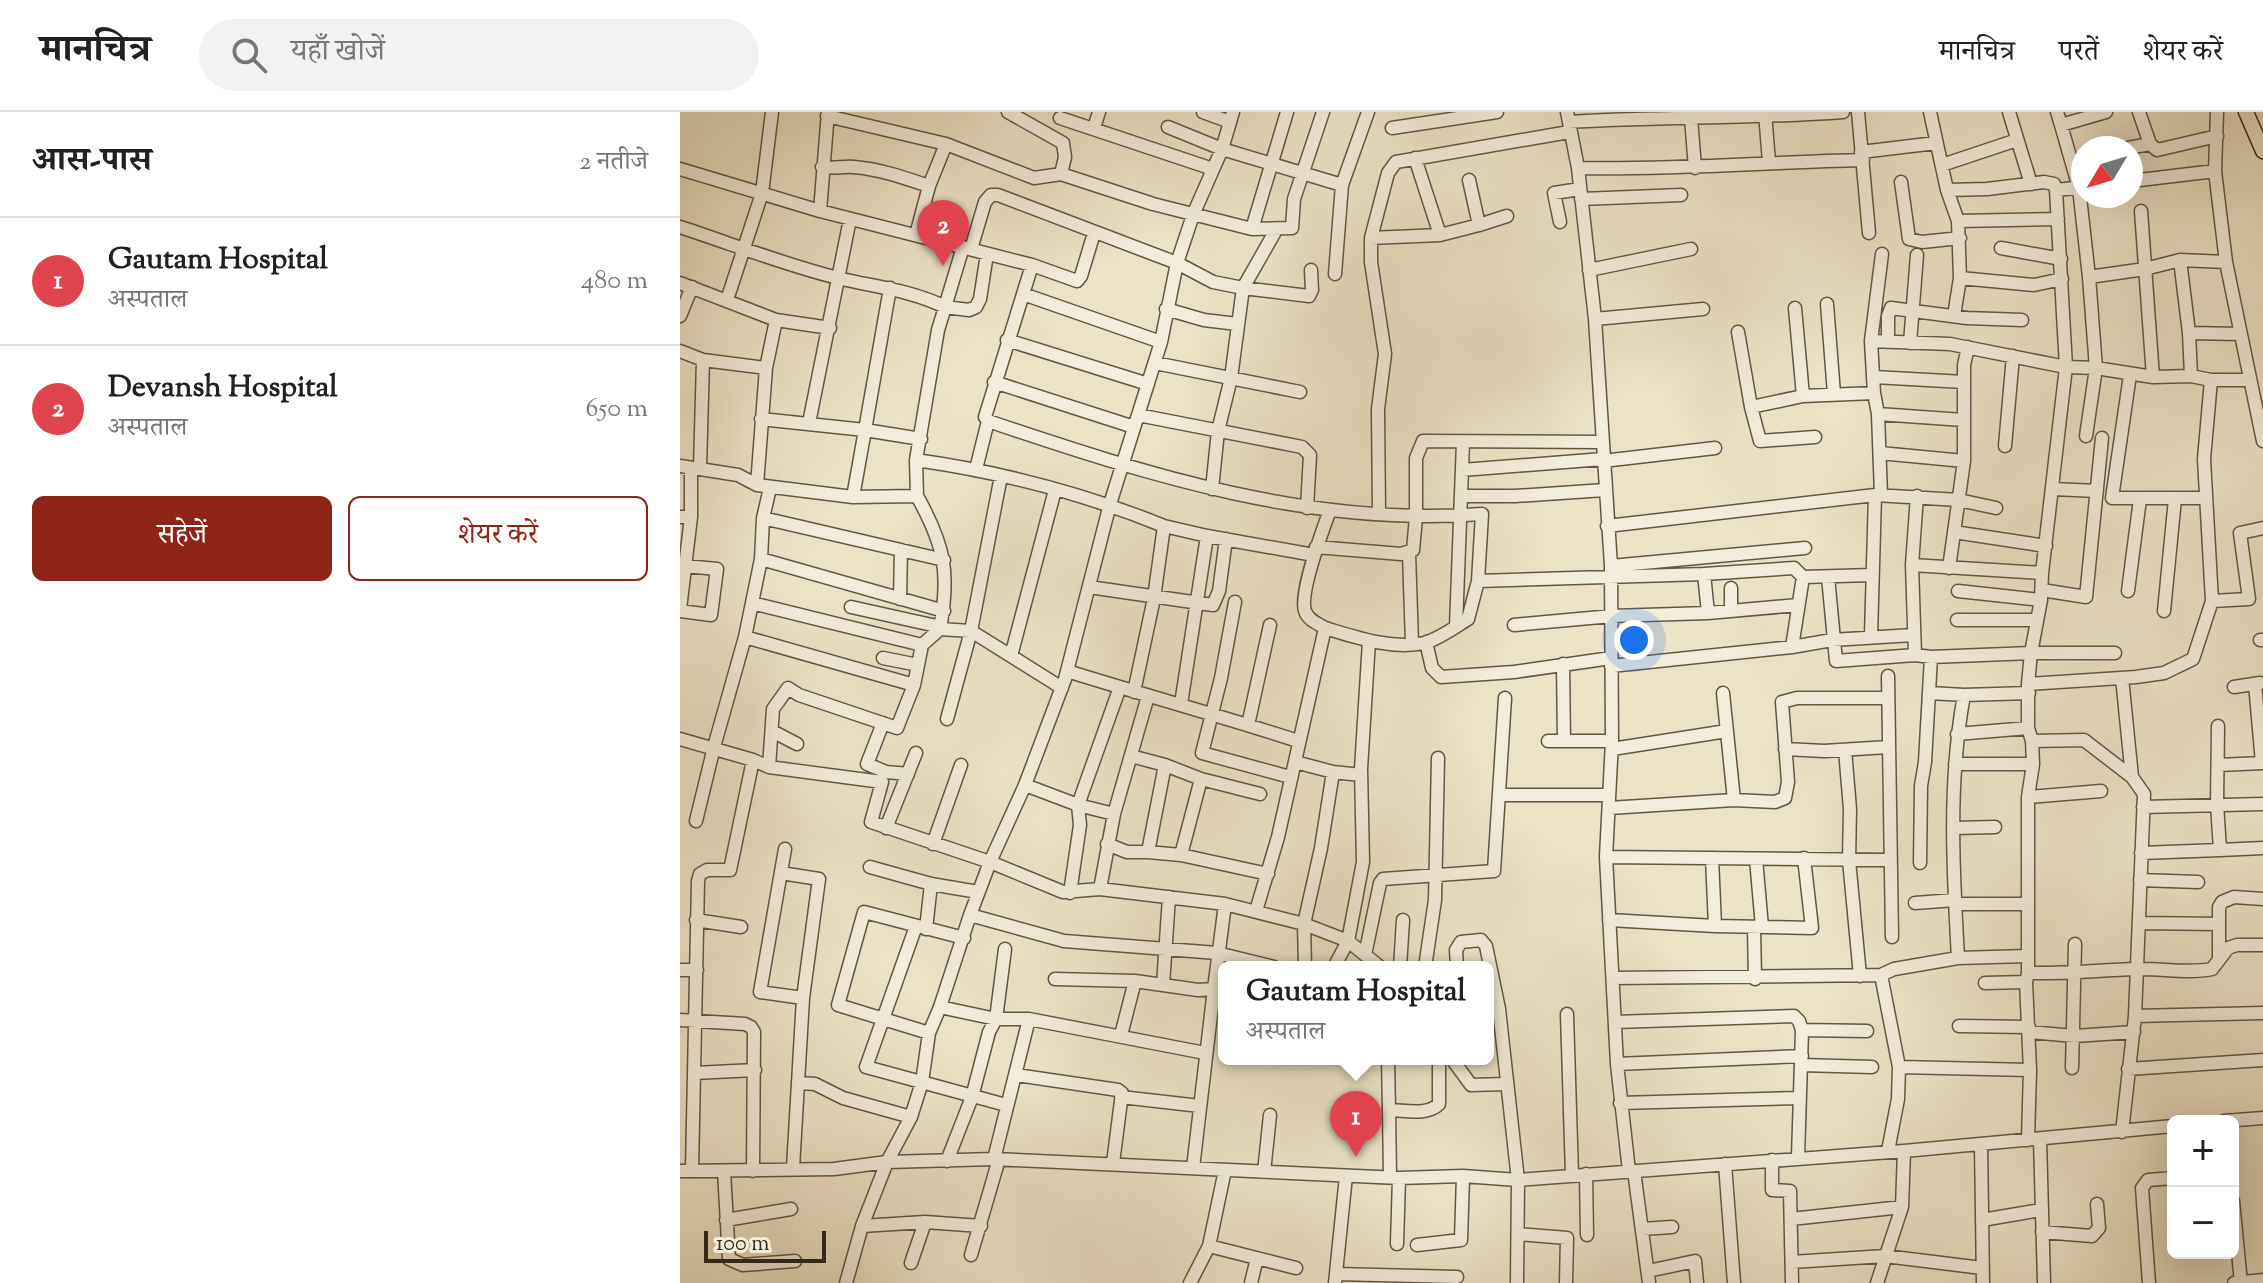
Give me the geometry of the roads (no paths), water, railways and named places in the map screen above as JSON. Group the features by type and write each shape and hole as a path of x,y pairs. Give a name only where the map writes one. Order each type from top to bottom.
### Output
{"main road":[{"path":"2246,112 2263,151"}],"street":[{"path":"727,300 762,193 772,112"},
{"path":"1008,112 1063,143 1065,150 1061,174"},
{"path":"1094,128 1099,112"},
{"path":"846,1283 862,1226 887,1162 911,1117 922,1082 929,1033 978,892 1025,785 1062,688 1110,504 1161,342 1177,263 1232,117 1203,112"},
{"path":"1252,229 1287,112"},
{"path":"820,211 828,114 946,144 1034,178 1061,174 1193,215 1252,229 1292,228 1294,199 1323,112"},
{"path":"1392,128 1497,112"},
{"path":"1379,514 1378,409 1385,354 1371,262 1371,238 1388,173 1396,162 1568,122 1843,112"},
{"path":"1858,112 1869,233"},
{"path":"1930,112 1947,190 1958,221 1960,278 1954,316"},
{"path":"2009,112 2031,184"},
{"path":"2071,145 2059,118 2106,112"},
{"path":"2139,112 2150,144 2157,150 2217,136"},
{"path":"2217,112 2215,171 2226,262 2263,441"},
{"path":"1335,274 1342,185 1364,113"},
{"path":"1052,136 1061,115 1213,169"},
{"path":"1766,115 1769,162"},
{"path":"1691,118 1695,168"},
{"path":"1568,122 1578,168 1595,319 1611,572 1612,745 1606,857 1620,1103 1648,1277 1695,1261 1697,1283"},
{"path":"1168,127 1222,149 1342,185"},
{"path":"1942,165 2017,140"},
{"path":"1578,168 1695,168 1862,156 1936,143"},
{"path":"916,235 929,186 946,144"},
{"path":"2143,145 2150,144"},
{"path":"1415,158 1440,235"},
{"path":"822,167 837,169 851,166 929,186"},
{"path":"680,170 820,211 1032,265 1077,281 1094,233"},
{"path":"2143,180 2215,171"},
{"path":"1469,180 1479,225"},
{"path":"1901,182 1909,239 1922,242 1960,238"},
{"path":"1947,190 2050,183 2056,190 2066,367 2029,688 2033,764 2028,797 2027,978 2044,1283"},
{"path":"2056,190 2071,189"},
{"path":"1560,222 1554,193 1681,195"},
{"path":"769,767 773,709 788,688 799,695 897,728 914,685 922,645 941,628 944,560 934,527 917,496 916,460 938,330 985,202 991,195 1177,263 1213,282 1309,296 1312,290 1311,270"},
{"path":"2083,208 2096,368 2086,436"},
{"path":"2141,211 2153,377"},
{"path":"1371,238 1440,235 1507,216"},
{"path":"809,423 850,219"},
{"path":"1958,221 2058,219"},
{"path":"680,227 837,278 890,288 945,307 969,310 976,307 980,299 987,254"},
{"path":"1212,489 1218,431 1231,378 1243,288 1276,230"},
{"path":"2001,248 2061,259"},
{"path":"1589,270 1691,249"},
{"path":"1871,636 1880,453 1871,341 1882,254"},
{"path":"1910,343 1917,255"},
{"path":"2089,277 2145,269 2180,260 2226,262"},
{"path":"2180,260 2191,376"},
{"path":"1032,265 994,382 985,417 988,421 1121,466 1307,508 1416,517 1482,514 1478,581 1468,619 1426,642 1412,644 1369,641 1325,628 1311,620 1304,604 1315,551 1330,510"},
{"path":"1960,278 2034,285 2062,279"},
{"path":"680,316 686,285 776,320 830,328"},
{"path":"853,497 890,288"},
{"path":"1023,294 1161,342"},
{"path":"1827,304 1834,394"},
{"path":"1888,342 1889,311 1900,307 1954,316 2022,320"},
{"path":"1795,308 1803,396"},
{"path":"1166,309 1204,320 1237,324"},
{"path":"1595,319 1703,309"},
{"path":"696,821 745,637 761,559 761,419 766,368 776,320"},
{"path":"1738,332 1760,441 1815,437"},
{"path":"2189,333 2241,334"},
{"path":"1007,340 1148,384"},
{"path":"1871,341 1968,347 2066,367 2096,368 2130,375 2250,380"},
{"path":"1949,568 1964,461 1964,382 1968,347"},
{"path":"680,351 703,360 766,368"},
{"path":"2005,446 2013,356"},
{"path":"685,566 717,569 711,615 680,610 685,566 685,517 703,360"},
{"path":"1155,363 1300,392"},
{"path":"2130,375 2112,498 2204,498"},
{"path":"1874,377 1964,382"},
{"path":"1930,693 1964,695 2164,673 2193,659 2212,601 2204,498 2211,380"},
{"path":"994,382 1136,421 1218,431 1302,447 1310,455 1307,508"},
{"path":"1751,407 1803,396 1874,393"},
{"path":"1878,414 1963,420"},
{"path":"761,419 921,439"},
{"path":"976,469 988,421"},
{"path":"1958,591 2086,597 2102,438"},
{"path":"916,460 976,469 1110,504 1164,526 1207,536 1315,551 1409,553 1413,550 1416,517 1416,458 1423,441 1601,442"},
{"path":"1456,626 1463,442"},
{"path":"1462,470 1715,448"},
{"path":"1880,453 1964,461"},
{"path":"690,467 738,475 763,486 853,497 917,496"},
{"path":"947,719 971,631 1001,476"},
{"path":"2053,489 2097,491"},
{"path":"1011,656 1055,490"},
{"path":"1461,496 1605,490"},
{"path":"1607,526 1878,495 1959,500 1996,508"},
{"path":"1915,655 1912,565 1917,496"},
{"path":"2128,591 2140,499"},
{"path":"2164,611 2175,499"},
{"path":"763,518 944,560"},
{"path":"1134,692 1154,598 1164,526"},
{"path":"2212,601 2249,599 2240,533 2263,528"},
{"path":"1954,532 2046,546"},
{"path":"1181,704 1207,536"},
{"path":"1089,587 1208,606 1217,601 1226,539"},
{"path":"1478,581 1611,572 1805,548"},
{"path":"900,599 901,550"},
{"path":"1409,553 1412,644"},
{"path":"761,559 944,611"},
{"path":"1912,565 2042,573"},
{"path":"1611,572 1704,574 1794,568 1803,577 1872,575"},
{"path":"1704,574 1708,613"},
{"path":"1792,647 1803,577"},
{"path":"1828,577 1836,661 1915,655 2115,653"},
{"path":"1731,588 1731,611"},
{"path":"1235,602 1221,678 1202,753 1290,777"},
{"path":"752,603 922,645"},
{"path":"1514,625 1798,605"},
{"path":"851,607 941,628 971,631 1062,688"},
{"path":"1957,620 2036,620"},
{"path":"1248,725 1270,625"},
{"path":"1256,911 1278,837 1325,628"},
{"path":"1426,642 1432,668 1441,677 1514,672 1563,664 1792,647 1871,636 1913,635"},
{"path":"745,637 914,685"},
{"path":"1337,961 1348,941 1363,862 1361,775 1369,641"},
{"path":"1920,863 1921,786 1931,657"},
{"path":"883,658 918,665"},
{"path":"1563,664 1564,741"},
{"path":"1067,671 1211,712 1298,741"},
{"path":"1888,676 1892,937"},
{"path":"2122,678 2132,777"},
{"path":"2218,765 2263,763 2259,683 2234,687"},
{"path":"1070,893 1080,825 1078,805 1120,687"},
{"path":"1723,693 1734,800"},
{"path":"1958,958 1951,806 1957,734 1964,695"},
{"path":"1100,889 1114,814 1148,696"},
{"path":"1373,961 1380,883 1383,879 1494,871 1505,698"},
{"path":"1501,795 1609,802 1775,802 1785,798 1788,782 1780,707 1786,699 1888,698"},
{"path":"883,723 867,764 886,772 908,774"},
{"path":"2218,726 2220,850"},
{"path":"772,731 797,744"},
{"path":"1548,741 1612,745 1727,731"},
{"path":"1957,734 2030,734 2084,740 2132,777 2144,794 2134,1032 2122,1132"},
{"path":"680,739 714,747 769,767 882,782 871,822 1070,893 1100,889 1225,904 1256,911 1304,924 1348,941 1371,961"},
{"path":"1785,749 1888,747"},
{"path":"1845,750 1850,809 1849,860 1860,976"},
{"path":"886,828 916,753"},
{"path":"1131,756 1260,794"},
{"path":"1426,961 1435,900 1438,758"},
{"path":"753,760 730,870 707,870 700,874 696,920 694,1073 686,1170 834,1169 887,1162 996,1159 1346,1176 1463,1176 1518,1180 1904,1151 2167,1127"},
{"path":"1295,762 1333,772 1361,775"},
{"path":"1955,764 2033,764"},
{"path":"933,844 961,765"},
{"path":"1148,852 1165,765"},
{"path":"1305,961 1304,924 1321,848 1333,772"},
{"path":"1181,855 1201,779"},
{"path":"1025,785 1078,805 1114,814"},
{"path":"2028,797 2101,791"},
{"path":"2143,807 2263,804"},
{"path":"1954,828 1995,827"},
{"path":"1107,844 1127,852 1181,855 1268,874"},
{"path":"2141,853 2263,848"},
{"path":"785,849 760,992 803,998"},
{"path":"1606,857 1889,860"},
{"path":"1712,858 1715,926"},
{"path":"1609,920 1812,928 1804,858"},
{"path":"1755,979 1758,927 1756,859"},
{"path":"870,867 931,884 978,892"},
{"path":"781,873 819,879 803,998 793,1168"},
{"path":"2140,880 2198,882"},
{"path":"931,884 921,928 866,1067 1006,1105"},
{"path":"1163,985 1169,897"},
{"path":"2219,963 2219,907 2226,898 2263,899"},
{"path":"1915,903 2027,904"},
{"path":"1193,1168 1225,904"},
{"path":"929,1033 838,1005 864,912 964,938"},
{"path":"970,915 1064,941 1217,953 1248,961"},
{"path":"696,920 741,927"},
{"path":"1400,961 1403,920"},
{"path":"2139,923 2219,924"},
{"path":"1457,961 1456,950 1461,942 1481,940 1486,946 1488,961"},
{"path":"2072,1068 2075,944"},
{"path":"1985,983 2138,968 2200,972 2212,969 2219,963 2228,948 2263,945"},
{"path":"947,1161 972,1097 989,1032 996,1019 1005,949"},
{"path":"1613,978 1755,979 1881,975 1894,969 1958,958 2027,956"},
{"path":"680,970 697,970"},
{"path":"1881,975 1899,1067 1898,1099 1888,1151"},
{"path":"1055,979 1135,981 1198,990 1214,989"},
{"path":"1121,1035 1135,981"},
{"path":"940,1007 996,1019 1029,1019 1205,1053"},
{"path":"1494,1009 1518,1180 1517,1283"},
{"path":"2135,1016 2263,1013"},
{"path":"1567,1014 1579,1175 1587,1235"},
{"path":"1615,1022 1794,1016 1802,1030 1798,1157"},
{"path":"971,1255 981,1226 1006,1105 1029,1019"},
{"path":"680,1020 751,1027 754,1032 753,1171"},
{"path":"1959,1026 2074,1036 2134,1032"},
{"path":"1802,1030 1867,1031"},
{"path":"2128,1069 2263,1060"},
{"path":"1617,1064 1802,1061 1872,1067"},
{"path":"1388,1065 1397,1244"},
{"path":"1389,1110 1427,1112 1437,1108 1439,1065"},
{"path":"1456,1065 1471,1085 1506,1084"},
{"path":"1899,1067 2030,1070"},
{"path":"694,1073 755,1070"},
{"path":"1016,1075 1122,1093 1113,1163"},
{"path":"800,1083 815,1084 843,1098 911,1117"},
{"path":"1121,1097 1200,1106"},
{"path":"1620,1103 1800,1098"},
{"path":"1264,1172 1270,1115"},
{"path":"2239,1120 2263,1118"},
{"path":"1981,1144 1983,1283"},
{"path":"1877,1283 1902,1207 1904,1151"},
{"path":"1772,1160 1772,1190 1790,1191 1792,1283"},
{"path":"1725,1164 1734,1283"},
{"path":"1190,1283 1209,1246 1225,1170"},
{"path":"724,1171 729,1259 743,1265 795,1261"},
{"path":"1346,1176 1335,1279 1457,1277"},
{"path":"1417,1245 1461,1240 1463,1176"},
{"path":"2149,1283 2142,1188 2148,1180 2167,1178"},
{"path":"2042,1232 2092,1236 2099,1228 2097,1204"},
{"path":"1791,1219 1902,1207"},
{"path":"726,1220 791,1209"},
{"path":"1982,1220 2041,1210"},
{"path":"862,1226 925,1222 981,1226"},
{"path":"911,1263 925,1222"},
{"path":"1642,1229 1672,1227"},
{"path":"1518,1234 1567,1238 1566,1283"},
{"path":"1209,1246 1296,1268"},
{"path":"1792,1262 1885,1256 1982,1268"},
{"path":"1251,1283 1257,1258"},
{"path":"2237,1259 2241,1283"},
{"path":"2234,1283 2263,1280"}],"place":[{"name":"Devansh Hospital","path":"943,266"},
{"name":"Gautam Hospital","path":"1356,1157"}]}
